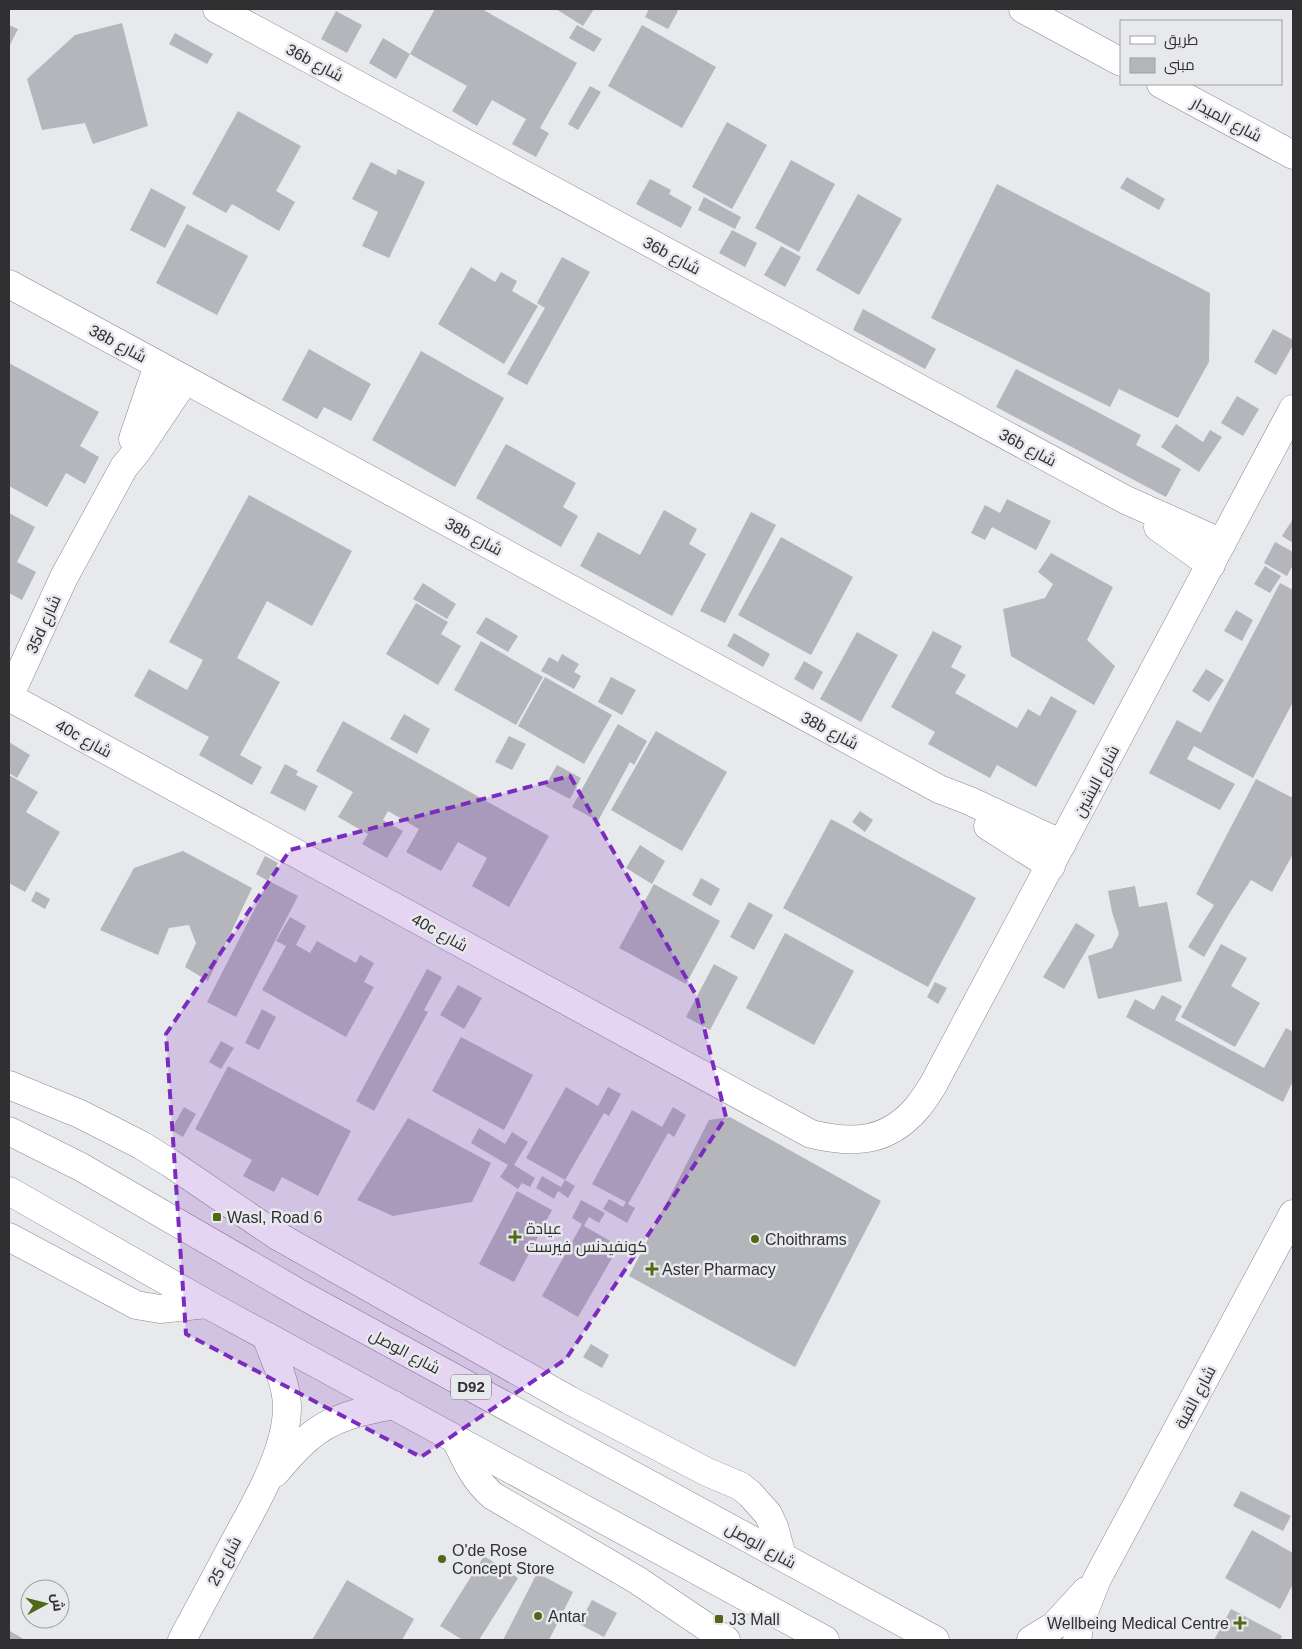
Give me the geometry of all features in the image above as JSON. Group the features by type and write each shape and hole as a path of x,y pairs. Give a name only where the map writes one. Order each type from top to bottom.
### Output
{"street":[{"name":"36b شارع","path":"217,9 1126,500 1216,554"},
{"path":"1023,9 1120,61"},
{"name":"شارع الميدار","path":"1163,85 1293,155"},
{"name":"38b شارع","path":"9,284 939,789 970,801 1056,855"},
{"name":"35d شارع","path":"9,697 64,577 124,467 158,365"},
{"name":"35d شارع","path":"124,467 138,450 185,380"},
{"name":"شارع البشين","path":"878,1136 900,1125 918,1107 932,1085 1293,409"},
{"name":"35d شارع","path":"9,654 42,602 64,577"},
{"name":"40c شارع","path":"9,697 811,1134 833,1139 856,1140 878,1136"},
{"path":"9,1085 80,1114 141,1144 276,1235 569,1400 707,1472 740,1486 768,1514 774,1527 782,1556"},
{"name":"شارع الوصل","path":"9,1131 81,1167 302,1295 935,1640"},
{"path":"9,1191 207,1304 825,1640"},
{"name":"شارع القبة","path":"1077,1640 1080,1622 1097,1579 1293,1214"},
{"path":"9,1237 136,1305 160,1309 207,1304"},
{"name":"شارع 25","path":"182,1640 267,1482 283,1435 287,1404 285,1389 266,1336"},
{"name":"شارع 25","path":"267,1482 297,1448 320,1429 346,1416 394,1405"},
{"path":"456,1440 475,1477 493,1496 644,1585 726,1640"},
{"name":"شارع القبة","path":"1031,1640 1054,1626 1097,1579"}],"highlighted area":[{"path":"570,776 696,995 726,1117 566,1359 421,1457 186,1334 166,1034 290,850"}],"building":[{"path":"435,9 482,9 577,63 540,128 549,133 536,157 512,144 526,119 492,100 477,126 452,111 467,86 410,54"},
{"path":"556,9 594,9 583,26"},
{"path":"649,9 675,9 678,11 668,29 645,17"},
{"path":"336,11 362,25 347,53 321,39"},
{"path":"122,23 148,126 93,144 85,123 42,130 27,79 75,35"},
{"path":"9,25 18,29 9,47"},
{"path":"577,25 602,39 594,52 569,38"},
{"path":"642,25 716,67 682,128 608,86"},
{"path":"175,33 213,54 207,64 169,44"},
{"path":"383,38 410,54 396,79 369,63"},
{"path":"590,86 601,92 578,130 568,124"},
{"path":"238,111 301,146 276,191 295,202 279,231 232,204 226,213 192,194"},
{"path":"727,122 767,145 732,209 692,187"},
{"path":"791,160 835,184 799,252 755,228"},
{"path":"371,162 396,175 398,169 425,182 389,258 362,246 378,212 352,199"},
{"path":"1127,177 1165,199 1159,210 1120,188"},
{"path":"650,179 671,190 669,194 692,207 681,228 636,204"},
{"path":"997,184 1210,293 1209,362 1178,418 1119,389 1110,407 931,318"},
{"path":"151,188 186,207 165,248 130,230"},
{"path":"858,194 902,219 859,295 816,270"},
{"path":"704,197 741,217 735,229 698,210"},
{"path":"187,224 248,256 217,315 156,283"},
{"path":"732,230 757,243 745,267 719,253"},
{"path":"781,246 801,257 785,287 764,275"},
{"path":"562,257 590,272 527,385 507,374 545,308 537,303"},
{"path":"471,267 495,282 501,272 517,281 512,291 538,306 504,364 438,324"},
{"path":"863,309 936,349 925,369 853,330"},
{"path":"1273,329 1293,340 1293,345 1276,375 1254,362"},
{"path":"309,349 371,384 351,421 324,407 317,419 282,400"},
{"path":"421,351 504,398 455,487 372,440"},
{"path":"9,363 99,412 80,446 99,457 85,484 66,473 47,507 9,486"},
{"path":"1016,369 1141,435 1136,445 1181,469 1166,497 996,407"},
{"path":"1237,396 1259,409 1243,436 1221,423"},
{"path":"1176,424 1203,442 1210,430 1222,437 1199,472 1161,447"},
{"path":"506,444 576,483 563,507 578,516 561,547 476,498"},
{"path":"249,495 352,551 312,626 267,601 237,658 280,682 240,755 262,767 252,785 199,755 209,737 134,696 149,669 187,690 203,660 169,642"},
{"path":"1007,499 1051,521 1036,550 992,527 985,540 971,533 985,505 1000,513"},
{"path":"664,510 697,529 689,544 706,554 672,616 580,566 598,532 640,555"},
{"path":"751,512 776,525 725,623 700,611"},
{"path":"9,513 35,527 17,562 36,572 22,600 9,593"},
{"path":"1293,519 1293,543 1282,536"},
{"path":"781,537 853,577 811,655 738,615"},
{"path":"1275,542 1293,552 1293,565 1287,576 1264,563"},
{"path":"1051,553 1113,587 1087,640 1115,666 1094,705 1011,656 1003,609 1045,598 1053,584 1038,572"},
{"path":"1265,566 1281,576 1270,593 1254,584"},
{"path":"423,583 456,604 447,619 413,599"},
{"path":"1280,583 1293,590 1293,702 1253,778 1194,746 1187,759 1235,784 1220,810 1149,773 1177,720 1201,733"},
{"path":"416,603 448,622 441,634 461,646 438,685 386,654"},
{"path":"1236,610 1253,620 1242,641 1224,631"},
{"path":"486,617 518,636 508,652 476,633"},
{"path":"933,631 962,646 951,667 966,675 955,693 1017,728 1028,709 1040,716 1051,696 1077,711 1036,787 997,765 990,778 928,744 935,732 891,707"},
{"path":"857,632 898,655 861,722 820,699"},
{"path":"734,633 770,654 763,667 727,646"},
{"path":"481,641 543,677 516,725 454,690"},
{"path":"562,654 579,664 574,672 581,676 574,689 541,671 549,657 558,662"},
{"path":"804,661 823,672 813,690 794,679"},
{"path":"1206,669 1224,680 1209,702 1192,691"},
{"path":"545,677 612,715 584,764 518,726"},
{"path":"611,677 636,690 622,715 598,702"},
{"path":"404,714 430,729 417,754 390,739"},
{"path":"343,721 549,836 509,907 472,886 487,858 458,842 441,871 406,852 419,829 388,811 383,820 403,831 387,858 362,844 368,834 338,817 353,792 316,771"},
{"path":"618,724 647,741 634,765 630,762 598,821 572,807"},
{"path":"656,731 727,772 682,851 611,810"},
{"path":"509,736 526,744 512,770 495,762"},
{"path":"9,742 30,755 17,778 9,773"},
{"path":"285,764 298,771 296,775 318,786 305,811 270,793"},
{"path":"557,765 581,778 570,799 545,786"},
{"path":"9,775 38,792 26,812 60,832 25,892 9,883"},
{"path":"1256,779 1293,798 1293,854 1272,892 1251,880 1204,957 1188,947 1214,905 1196,894"},
{"path":"860,811 873,820 865,832 852,822"},
{"path":"831,819 976,898 928,987 783,908"},
{"path":"640,845 665,861 652,884 626,868"},
{"path":"183,851 252,888 208,981 185,967 196,943 189,925 169,928 158,955 100,930 134,868"},
{"path":"265,856 278,863 268,881 256,874"},
{"path":"701,878 720,889 711,906 692,895"},
{"path":"269,881 298,896 236,1017 207,1002"},
{"path":"654,884 720,921 686,984 619,948"},
{"path":"1135,886 1139,907 1167,902 1182,981 1098,999 1088,956 1112,948 1119,934 1108,891"},
{"path":"36,891 50,899 45,909 31,901"},
{"path":"749,902 773,915 754,950 730,937"},
{"path":"290,917 306,926 296,945 310,953 317,941 356,963 360,955 374,963 364,982 374,987 346,1037 262,990 286,946 276,941"},
{"path":"1076,923 1095,935 1064,989 1043,977"},
{"path":"785,933 854,971 814,1045 746,1008"},
{"path":"1221,944 1247,958 1231,986 1260,1003 1235,1047 1181,1017"},
{"path":"714,964 738,977 710,1030 686,1017"},
{"path":"427,969 442,977 424,1010 428,1012 374,1111 356,1101"},
{"path":"935,982 947,988 938,1004 927,997"},
{"path":"458,985 482,998 464,1029 440,1015"},
{"path":"1162,995 1182,1006 1175,1020 1264,1068 1286,1028 1293,1032 1293,1081 1283,1102 1126,1017 1135,999 1154,1010"},
{"path":"262,1009 276,1017 259,1050 245,1043"},
{"path":"461,1037 533,1075 504,1130 432,1091"},
{"path":"221,1041 234,1048 221,1069 209,1062"},
{"path":"228,1066 351,1131 318,1196 282,1177 274,1192 243,1176 252,1160 195,1129"},
{"path":"566,1087 598,1106 608,1087 621,1094 609,1116 604,1113 565,1180 526,1158"},
{"path":"184,1107 196,1114 183,1137 171,1130"},
{"path":"673,1107 686,1115 674,1137 668,1133 628,1204 635,1208 627,1223 603,1209 609,1199 623,1207 626,1202 592,1184 632,1110 662,1127"},
{"name":"Choithrams","path":"730,1117 881,1201 795,1367 629,1276 709,1120"},
{"path":"408,1118 491,1163 472,1202 393,1216 357,1200"},
{"path":"479,1128 505,1144 512,1132 528,1142 514,1165 535,1178 530,1187 522,1183 518,1189 500,1177 508,1165 471,1143"},
{"path":"542,1176 561,1187 565,1180 575,1186 568,1198 558,1191 554,1199 536,1188"},
{"name":"عيادة كونفيدنس فيرست","path":"517,1191 552,1210 514,1282 479,1264"},
{"path":"581,1200 605,1213 599,1223 589,1217 584,1226 619,1246 578,1317 542,1296 582,1224 572,1218"},
{"path":"591,1344 609,1355 602,1368 583,1357"},
{"path":"1241,1491 1291,1516 1283,1531 1233,1506"},
{"path":"1252,1530 1293,1553 1293,1584 1280,1609 1225,1578"},
{"path":"484,1556 518,1578 479,1640 463,1640 440,1626"},
{"name":"Antar","path":"537,1573 573,1592 549,1640 503,1640"},
{"path":"347,1580 414,1619 402,1640 312,1640"},
{"path":"592,1600 617,1613 604,1637 579,1624"},
{"name":"Wellbeing Medical Centre","path":"1231,1609 1282,1636 1280,1640 1214,1640"},
{"path":"10,1631 25,1640 9,1640"}],"place":[{"name":"Wasl, Road 6","path":"217,1217"},
{"name":"عيادة كونفيدنس فيرست","path":"515,1237"},
{"name":"Choithrams","path":"755,1239"},
{"name":"Aster Pharmacy","path":"652,1269"},
{"name":"O'de Rose Concept Store","path":"442,1559"},
{"name":"Antar","path":"538,1616"},
{"name":"J3 Mall","path":"719,1619"},
{"name":"Wellbeing Medical Centre","path":"1240,1623"}]}
